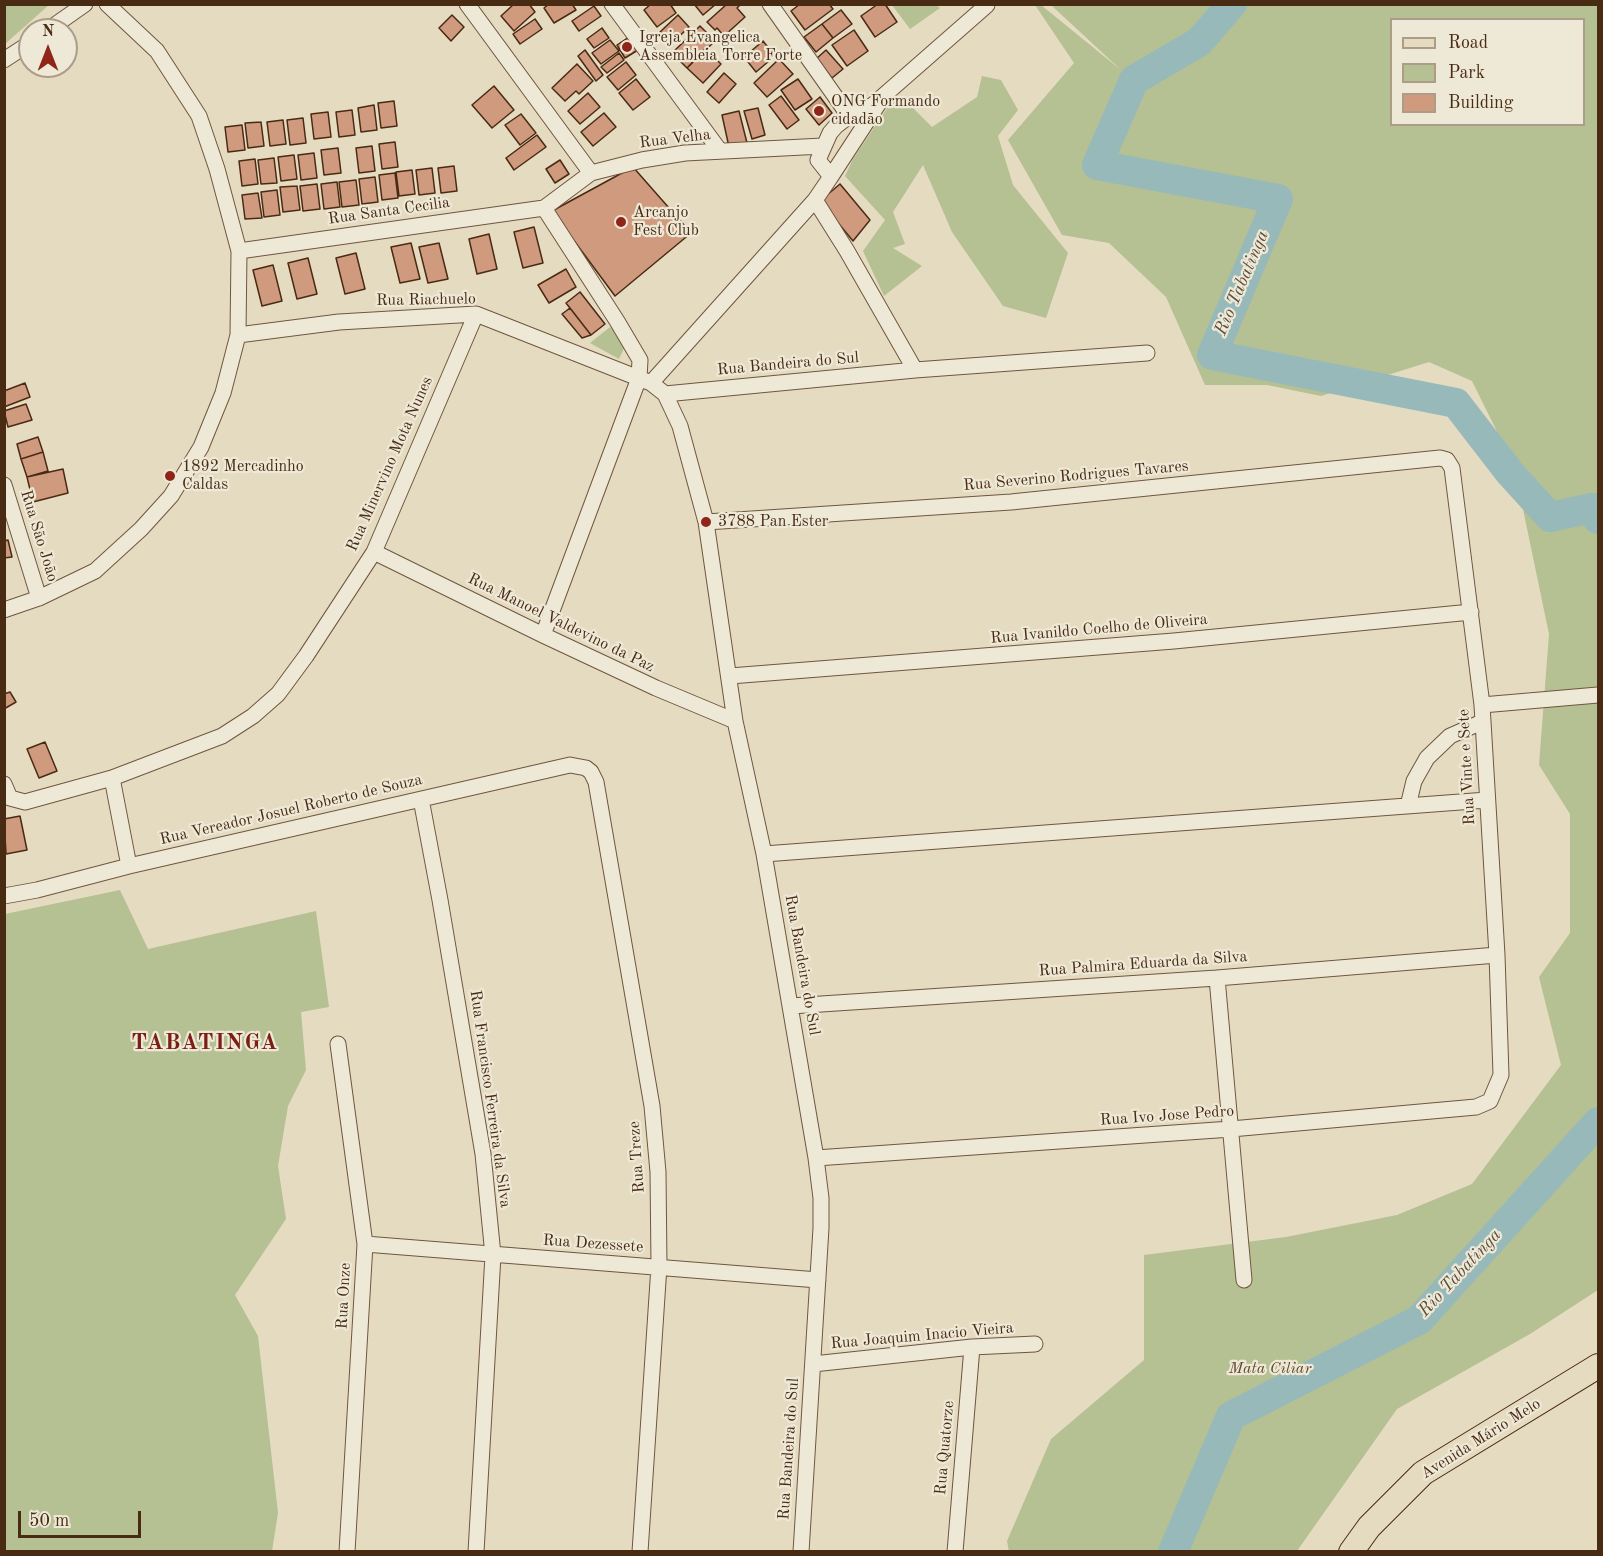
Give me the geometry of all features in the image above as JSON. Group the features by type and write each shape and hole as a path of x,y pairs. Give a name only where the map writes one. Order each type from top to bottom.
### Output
{"main road":[{"name":"Avenida Mário Melo","path":"1351,1551 1369,1527 1423,1473 1599,1366"}],"street":[{"path":"65,18 85,4"},
{"path":"4,610 39,598 95,571 141,529 171,496 201,447 223,393 238,335 239,251 217,169 199,116 157,51 107,4"},
{"path":"467,4 591,173"},
{"path":"612,4 720,151"},
{"path":"770,4 849,116"},
{"path":"830,178 830,174 818,160 830,133 849,116 873,105 882,98 987,5"},
{"path":"4,60 18,51"},
{"path":"543,635 645,381 815,200 882,98"},
{"name":"Rua Velha","path":"544,208 591,173 642,160 685,153 824,146"},
{"path":"815,200 915,370"},
{"path":"544,208 640,360 645,381"},
{"name":"Rua Santa Cecilia","path":"239,251 544,208"},
{"name":"Rua Riachuelo","path":"238,335 339,322 476,314 645,381"},
{"name":"Rua Minervino Mota Nunes","path":"4,784 10,798 25,802 112,778 222,736 253,716 278,694 306,656 374,552 476,314"},
{"name":"Rua Bandeira do Sul","path":"665,394 915,370 1147,353"},
{"name":"Rua Bandeira do Sul","path":"645,381 665,394 680,426 706,522 735,721 764,854 816,1158 821,1198 821,1228 801,1551"},
{"name":"Rua Severino Rodrigues Tavares","path":"706,522 1011,502 1440,458 1447,460"},
{"name":"Rua Vinte e Sete","path":"1447,460 1452,468 1482,705 1497,955 1501,1075"},
{"name":"Rua São João","path":"4,485 39,598"},
{"name":"Rua Manoel Valdevino da Paz","path":"374,552 656,688 735,721"},
{"name":"Rua Ivanildo Coelho de Oliveira","path":"730,676 1174,641 1471,612"},
{"path":"1482,705 1599,695"},
{"path":"1408,806 1414,781 1427,758 1450,736 1482,722"},
{"name":"Rua Vereador Josuel Roberto de Souza","path":"4,896 570,765 586,768"},
{"name":"Rua Treze","path":"586,768 596,782 652,1106 658,1172 659,1266 640,1551"},
{"path":"112,778 129,866"},
{"name":"Rua Francisco Ferreira da Silva","path":"421,799 483,1154 493,1255 476,1551"},
{"path":"764,854 1487,800"},
{"name":"Rua Palmira Eduarda da Silva","path":"791,1006 1217,978 1497,955"},
{"path":"1217,978 1244,1280"},
{"name":"Rua Onze","path":"338,1044 365,1244 347,1551"},
{"name":"Rua Ivo Jose Pedro","path":"816,1158 1231,1129 1476,1107 1490,1101 1501,1075"},
{"name":"Rua Dezessete","path":"365,1244 818,1280"},
{"name":"Rua Joaquim Inacio Vieira","path":"813,1364 972,1347 1035,1344"},
{"name":"Rua Quatorze","path":"955,1551 972,1347"}],"green space":[{"path":"5,4 49,4 34,18 18,18 18,32 5,44"},
{"path":"892,5 936,5 940,8 910,29"},
{"name":"Mata Ciliar","path":"1035,5 1041,5 1121,70 1051,5 1598,5 1598,1290 1530,1334 1397,1409 1297,1551 1009,1552 1007,1541 1051,1439 1144,1360 1144,1255 1286,1237 1397,1215 1472,1184 1561,1065 1539,977 1570,933 1570,814 1539,765 1549,634 1514,466 1472,381 1429,362 1321,396 1267,385 1205,385 1166,297 1109,243 1062,235 1008,140 1074,63"},
{"path":"982,76 1001,80 1018,110 998,136 1013,185 1068,253 1046,318 1003,306 952,232 923,165 893,212 905,244 893,248 922,266 884,296 863,251 885,220 845,176 853,159 892,101 903,98 932,127 977,97"},
{"path":"610,327 626,344 619,359 590,343"},
{"path":"120,890 148,949 316,911 329,1007 301,1012 306,1070 288,1106 278,1166 286,1219 235,1295 258,1336 278,1513 272,1551 5,1551 5,914"}],"building":[{"path":"514,4 529,4 535,12 514,31 501,16"},
{"path":"549,4 572,4 576,10 554,23 544,8"},
{"path":"651,4 670,4 676,13 657,27 644,10"},
{"path":"694,4 716,4 703,15"},
{"path":"727,4 741,4 737,8 745,17 724,36 707,22"},
{"path":"800,4 829,4 833,9 805,30 791,11"},
{"path":"878,4 885,4 897,22 875,37 861,16"},
{"path":"594,6 601,16 579,31 572,21"},
{"path":"841,10 852,24 833,38 822,24"},
{"path":"452,15 464,27 451,41 439,28"},
{"path":"678,15 689,27 671,44 660,32"},
{"path":"535,19 542,29 520,44 513,34"},
{"path":"822,24 833,38 816,52 804,37"},
{"path":"700,26 715,41 687,68 672,53"},
{"path":"602,28 609,38 594,48 587,39"},
{"path":"854,30 868,51 847,66 832,45"},
{"name":"Igreja Evangelica Assembleia Torre Forte","path":"629,37 638,50 625,58 617,45"},
{"path":"610,40 619,51 601,64 592,53"},
{"path":"763,41 775,56 756,72 744,57"},
{"path":"705,49 721,64 703,83 687,68"},
{"path":"585,50 603,75 596,81 578,56"},
{"path":"826,50 843,69 832,78 816,59"},
{"path":"619,53 624,60 607,73 601,67"},
{"path":"779,59 793,74 767,97 754,83"},
{"path":"626,62 636,75 618,90 607,77"},
{"path":"577,64 593,81 579,94 576,91 565,101 552,88"},
{"path":"724,73 736,84 719,103 707,92"},
{"path":"636,79 650,97 633,110 619,93"},
{"path":"798,79 812,99 795,110 781,90"},
{"path":"494,86 514,110 492,128 472,105"},
{"path":"588,93 600,107 580,124 568,111"},
{"path":"781,96 799,120 787,129 769,105"},
{"name":"ONG Formando cidadão","path":"820,97 832,113 819,125 806,109"},
{"path":"394,101 397,126 381,128 378,103"},
{"path":"374,105 377,130 361,132 358,108"},
{"path":"758,108 765,135 752,139 744,111"},
{"path":"352,110 355,135 339,137 336,112"},
{"path":"739,111 747,143 729,147 722,115"},
{"path":"328,112 331,137 314,139 311,114"},
{"path":"604,113 616,127 593,146 581,132"},
{"path":"521,114 536,133 520,145 505,125"},
{"path":"303,118 306,143 290,145 287,120"},
{"path":"283,120 286,144 270,146 267,122"},
{"path":"261,122 264,146 248,148 245,123"},
{"path":"242,125 245,150 228,152 225,127"},
{"path":"537,135 546,147 514,170 506,158"},
{"path":"395,142 398,167 382,169 379,144"},
{"path":"372,146 375,171 359,173 356,148"},
{"path":"338,148 341,173 324,175 321,150"},
{"path":"314,153 317,178 301,180 298,155"},
{"path":"294,155 297,179 281,181 278,157"},
{"path":"274,158 277,183 261,184 258,160"},
{"path":"255,159 258,184 242,186 239,161"},
{"path":"560,160 569,174 555,183 546,169"},
{"path":"454,166 457,191 441,193 438,168"},
{"name":"Arcanjo Fest Club","path":"633,167 691,233 615,296 552,211"},
{"path":"432,168 435,193 419,195 416,170"},
{"path":"412,170 415,194 399,196 396,172"},
{"path":"395,173 398,198 382,200 379,175"},
{"path":"375,177 378,202 362,204 359,179"},
{"path":"356,180 359,205 342,207 339,182"},
{"path":"337,182 340,207 324,209 321,184"},
{"path":"317,184 320,209 303,211 300,186"},
{"path":"840,184 870,220 853,241 820,201"},
{"path":"297,186 300,210 283,212 280,187"},
{"path":"277,190 280,215 264,217 261,192"},
{"path":"258,193 262,218 245,219 242,195"},
{"path":"534,227 543,263 523,268 514,232"},
{"path":"489,234 497,269 477,274 469,239"},
{"path":"411,243 420,279 400,283 391,247"},
{"path":"439,243 448,279 428,283 419,247"},
{"path":"356,253 365,289 345,294 336,258"},
{"path":"308,258 317,294 297,299 288,263"},
{"path":"273,265 282,301 262,306 253,270"},
{"path":"566,269 576,287 549,303 538,285"},
{"path":"580,292 605,324 591,335 566,303"},
{"path":"570,308 591,335 582,338 562,314"},
{"path":"25,383 30,397 4,407 4,391"},
{"path":"26,404 32,420 8,427 4,411"},
{"path":"38,437 43,452 21,459 17,444"},
{"path":"43,452 48,471 27,477 21,459"},
{"path":"63,469 68,493 33,502 27,477"},
{"path":"8,540 12,557 4,558 4,541"},
{"path":"10,692 16,702 4,709 4,694"},
{"path":"45,742 57,771 39,778 27,749"},
{"path":"20,816 27,850 6,854 4,819"}],"waterway":[{"name":"Rio Tabatinga","path":"1232,4 1199,42 1134,80 1097,165 1278,199 1212,355 1456,403 1510,473 1550,517 1592,508 1598,519"},
{"name":"Rio Tabatinga","path":"1173,1552 1231,1416 1419,1320 1598,1122"}],"place":[{"name":"Igreja Evangelica Assembleia Torre Forte","path":"627,47"},
{"name":"ONG Formando cidadão","path":"819,111"},
{"name":"Arcanjo Fest Club","path":"621,222"},
{"name":"1892 Mercadinho Caldas","path":"170,476"},
{"name":"3788 Pan Ester","path":"706,522"}],"district":[{"name":"TABATINGA","path":"205,1043"}]}
